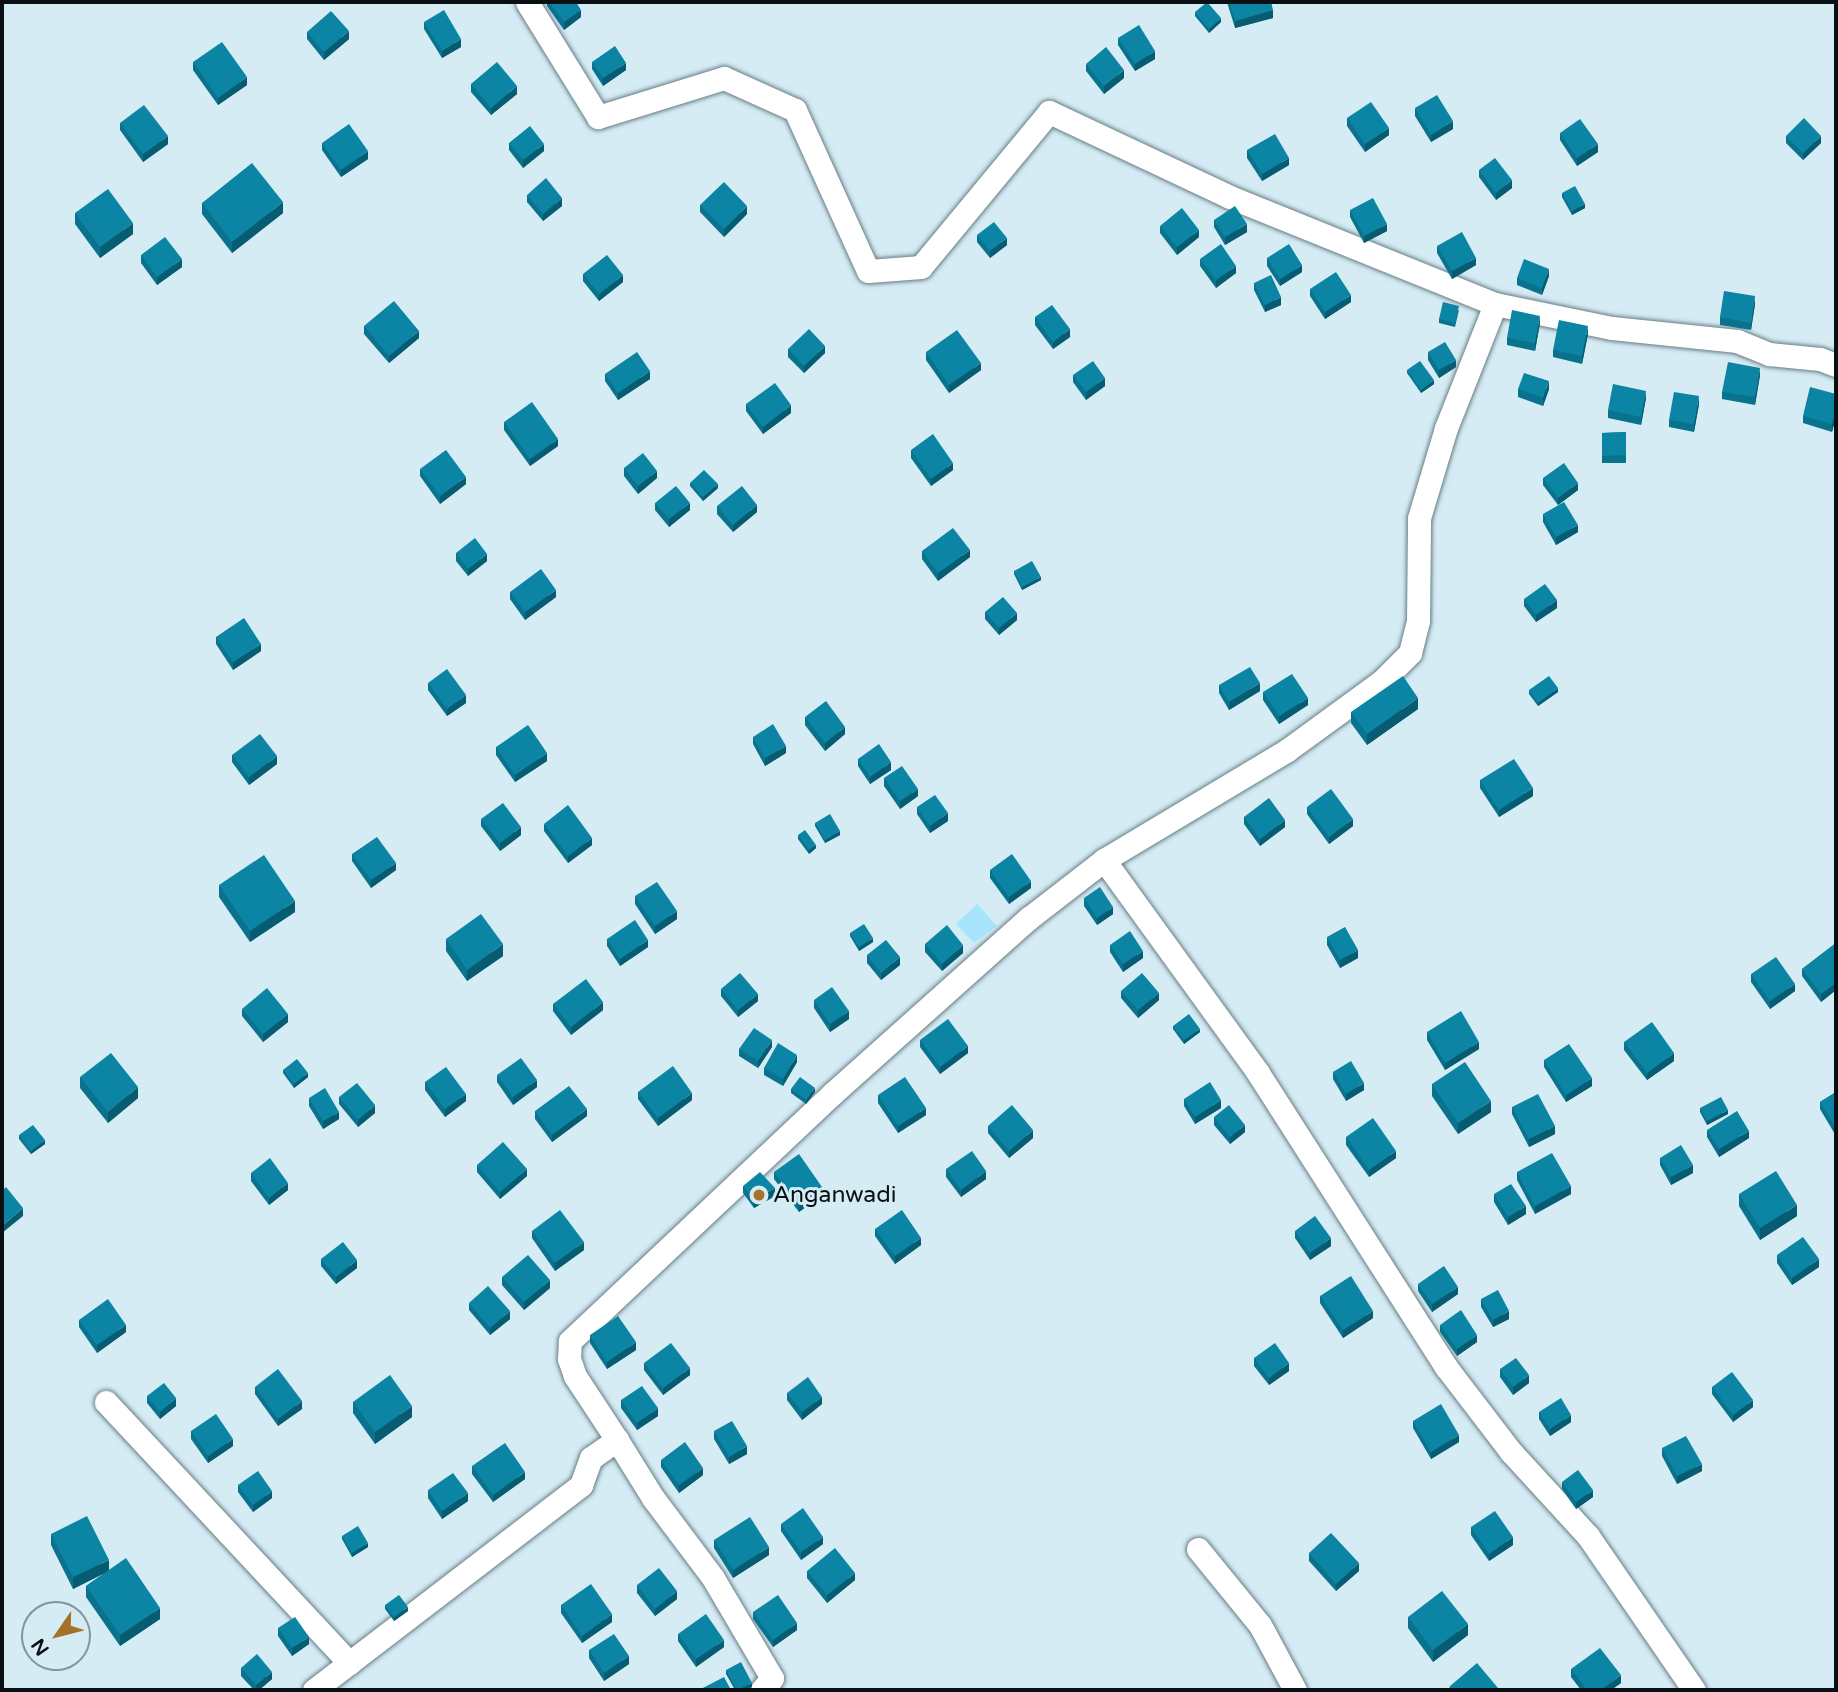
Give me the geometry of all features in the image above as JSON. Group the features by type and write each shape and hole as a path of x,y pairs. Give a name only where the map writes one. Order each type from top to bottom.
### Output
{"street":[{"path":"527,2 598,117 724,78 795,110 868,271 921,267 1048,112 1230,197 1495,304 1612,328 1737,341 1769,354 1828,362"},
{"path":"762,1690 772,1678 713,1578 653,1498 575,1376 569,1359 569,1341 832,1094 1029,918 1104,860 1286,751 1382,681 1410,653 1418,621 1419,518 1446,428 1495,304"},
{"path":"1104,860 1258,1073 1446,1367 1511,1452 1588,1536 1694,1690"},
{"path":"106,1402 349,1663"},
{"path":"314,1690 580,1485 591,1458 617,1440"},
{"path":"1198,1549 1260,1625 1295,1690"}],"shaded area":[{"path":"977,904 997,926 974,943 956,924"}],"building":[{"path":"549,2 576,2 581,10 564,22"},
{"path":"1207,2 1221,18 1209,29 1195,12"},
{"path":"1229,2 1271,2 1273,10 1235,21"},
{"path":"444,10 461,39 442,51 424,22"},
{"path":"331,11 349,31 324,52 307,32"},
{"path":"1139,25 1155,51 1135,64 1118,38"},
{"path":"222,42 247,77 218,98 193,62"},
{"path":"615,46 626,63 603,78 592,62"},
{"path":"1106,47 1124,70 1104,86 1086,64"},
{"path":"497,62 517,86 491,108 471,84"},
{"path":"1437,95 1453,121 1431,135 1415,108"},
{"path":"1371,102 1389,128 1365,144 1347,118"},
{"path":"144,105 168,136 143,154 120,123"},
{"path":"1804,118 1821,136 1803,153 1786,136"},
{"path":"1580,119 1598,144 1577,158 1560,133"},
{"path":"349,124 368,151 341,170 322,143"},
{"path":"530,126 544,144 523,160 509,143"},
{"path":"1275,134 1289,158 1262,174 1247,150"},
{"path":"1495,158 1512,180 1496,193 1479,170"},
{"path":"252,163 283,202 232,242 202,203"},
{"path":"546,178 562,198 543,214 527,195"},
{"path":"724,182 747,206 724,229 700,205"},
{"path":"1575,186 1585,204 1572,211 1562,193"},
{"path":"108,189 133,223 100,247 75,213"},
{"path":"1373,198 1387,224 1364,236 1350,210"},
{"path":"1235,206 1247,224 1225,237 1214,220"},
{"path":"1182,208 1199,230 1177,247 1160,226"},
{"path":"994,222 1007,238 990,251 977,235"},
{"path":"1462,232 1476,258 1452,271 1437,246"},
{"path":"165,237 182,259 157,277 141,255"},
{"path":"1221,244 1236,266 1216,280 1200,259"},
{"path":"1289,244 1302,265 1280,279 1267,258"},
{"path":"607,255 623,275 599,294 583,274"},
{"path":"1524,259 1549,269 1542,288 1517,278"},
{"path":"1336,272 1351,295 1325,312 1310,289"},
{"path":"1271,275 1281,297 1265,305 1254,283"},
{"path":"1724,291 1755,296 1751,323 1720,317"},
{"path":"394,301 419,331 389,356 364,326"},
{"path":"1443,302 1459,306 1455,323 1439,319"},
{"path":"1052,305 1070,329 1053,342 1035,317"},
{"path":"1512,310 1540,316 1535,343 1507,338"},
{"path":"1559,320 1588,326 1582,356 1553,350"},
{"path":"809,329 825,346 804,366 788,349"},
{"path":"957,330 981,363 949,385 926,352"},
{"path":"1445,342 1456,360 1439,370 1428,352"},
{"path":"637,352 650,371 618,393 605,374"},
{"path":"1093,361 1105,378 1086,392 1073,375"},
{"path":"1420,361 1434,380 1421,390 1407,370"},
{"path":"1728,362 1760,368 1755,397 1722,392"},
{"path":"1524,373 1549,381 1543,398 1518,389"},
{"path":"775,383 791,405 763,427 746,404"},
{"path":"1613,384 1646,391 1641,417 1608,410"},
{"path":"1810,387 1836,394 1836,410 1832,424 1803,416"},
{"path":"1674,392 1699,396 1694,424 1669,420"},
{"path":"532,402 558,439 530,459 504,422"},
{"path":"1626,432 1626,455 1602,456 1602,433"},
{"path":"933,434 953,463 931,479 911,450"},
{"path":"446,450 466,477 440,496 420,469"},
{"path":"643,453 657,471 638,486 624,468"},
{"path":"1564,463 1578,483 1558,498 1543,478"},
{"path":"704,470 718,484 703,497 690,483"},
{"path":"676,486 690,503 669,519 655,503"},
{"path":"742,486 757,505 733,525 717,506"},
{"path":"1564,502 1578,525 1556,537 1543,514"},
{"path":"953,528 970,550 938,573 922,551"},
{"path":"475,538 487,554 468,569 456,553"},
{"path":"1032,561 1041,577 1022,587 1014,571"},
{"path":"541,569 556,590 525,612 510,592"},
{"path":"1545,584 1557,600 1536,615 1524,599"},
{"path":"1003,597 1017,613 999,628 985,612"},
{"path":"244,618 261,644 233,662 216,637"},
{"path":"1250,667 1260,683 1229,702 1219,685"},
{"path":"447,669 466,695 447,709 428,683"},
{"path":"1292,674 1308,698 1279,716 1263,692"},
{"path":"1403,676 1418,698 1367,734 1351,712"},
{"path":"1549,676 1558,688 1538,703 1529,690"},
{"path":"826,701 845,727 825,743 805,717"},
{"path":"773,724 786,746 765,758 753,737"},
{"path":"528,725 547,753 515,775 496,747"},
{"path":"260,734 277,756 249,777 232,755"},
{"path":"879,744 891,762 870,777 858,759"},
{"path":"1514,759 1533,788 1499,810 1480,780"},
{"path":"902,766 918,789 900,801 884,778"},
{"path":"1331,789 1353,819 1329,837 1307,807"},
{"path":"935,795 948,813 930,826 917,807"},
{"path":"1269,798 1285,820 1260,839 1244,817"},
{"path":"503,803 521,827 500,843 481,819"},
{"path":"568,805 592,838 568,856 544,824"},
{"path":"830,814 840,831 825,840 815,823"},
{"path":"805,830 816,845 809,850 798,835"},
{"path":"377,837 396,863 371,880 352,854"},
{"path":"1012,854 1031,881 1009,897 990,870"},
{"path":"264,855 295,901 250,931 219,885"},
{"path":"657,882 677,911 655,926 635,896"},
{"path":"1100,887 1113,907 1097,918 1084,898"},
{"path":"481,914 503,944 467,970 446,939"},
{"path":"635,920 648,940 620,959 607,939"},
{"path":"864,924 873,938 859,947 850,933"},
{"path":"947,925 963,945 942,964 925,944"},
{"path":"1345,927 1358,950 1340,960 1327,937"},
{"path":"1130,931 1143,951 1123,964 1110,945"},
{"path":"886,940 900,957 881,973 867,955"},
{"path":"1836,943 1836,983 1821,994 1802,969"},
{"path":"1776,957 1795,984 1770,1001 1751,974"},
{"path":"740,973 758,994 738,1010 721,989"},
{"path":"1142,973 1159,993 1138,1010 1121,991"},
{"path":"586,979 603,1002 571,1027 553,1004"},
{"path":"832,987 849,1011 830,1024 814,1000"},
{"path":"267,988 288,1014 263,1034 242,1009"},
{"path":"1461,1011 1479,1042 1445,1063 1427,1032"},
{"path":"1189,1014 1200,1029 1184,1040 1173,1026"},
{"path":"948,1019 968,1046 940,1067 920,1040"},
{"path":"1652,1022 1674,1053 1647,1073 1624,1042"},
{"path":"754,1028 772,1040 758,1061 739,1049"},
{"path":"778,1043 797,1055 783,1079 764,1068"},
{"path":"1569,1044 1592,1078 1566,1095 1544,1060"},
{"path":"111,1053 138,1087 108,1112 80,1077"},
{"path":"521,1058 537,1080 513,1097 497,1075"},
{"path":"297,1059 308,1073 294,1084 283,1070"},
{"path":"1351,1061 1364,1083 1346,1094 1333,1072"},
{"path":"1465,1062 1491,1101 1458,1123 1432,1084"},
{"path":"673,1066 692,1093 658,1118 638,1092"},
{"path":"446,1067 466,1094 445,1109 425,1082"},
{"path":"800,1077 815,1088 806,1100 791,1089"},
{"path":"905,1077 926,1108 898,1126 878,1095"},
{"path":"1210,1082 1221,1100 1195,1117 1184,1099"},
{"path":"357,1083 375,1105 358,1120 339,1097"},
{"path":"569,1086 587,1109 552,1135 535,1111"},
{"path":"325,1088 339,1112 323,1121 309,1098"},
{"path":"1836,1092 1836,1128 1820,1102"},
{"path":"1538,1094 1555,1126 1529,1139 1512,1107"},
{"path":"1721,1097 1728,1110 1707,1121 1700,1108"},
{"path":"1012,1105 1033,1130 1009,1151 988,1126"},
{"path":"1229,1105 1245,1125 1230,1137 1214,1117"},
{"path":"1737,1111 1749,1131 1719,1149 1707,1130"},
{"path":"1373,1118 1396,1151 1369,1170 1346,1137"},
{"path":"33,1125 45,1140 31,1151 19,1135"},
{"path":"503,1142 527,1169 500,1192 477,1165"},
{"path":"1681,1145 1693,1165 1671,1177 1660,1158"},
{"path":"972,1151 986,1171 961,1190 946,1169"},
{"path":"1552,1153 1571,1186 1535,1206 1517,1172"},
{"path":"799,1154 822,1187 799,1205 774,1172"},
{"path":"270,1158 288,1183 269,1198 251,1173"},
{"path":"1776,1171 1797,1205 1760,1228 1739,1194"},
{"path":"760,1172 775,1188 754,1200 743,1186"},
{"path":"1511,1184 1526,1206 1508,1217 1494,1194"},
{"path":"6,1187 23,1208 2,1226 2,1191"},
{"path":"560,1210 584,1242 555,1263 532,1231"},
{"path":"902,1210 921,1238 895,1256 875,1229"},
{"path":"1315,1216 1331,1238 1310,1253 1295,1231"},
{"path":"1803,1237 1819,1259 1792,1278 1777,1255"},
{"path":"343,1242 357,1260 336,1277 321,1259"},
{"path":"528,1255 550,1280 524,1302 502,1277"},
{"path":"1444,1266 1458,1287 1432,1304 1418,1284"},
{"path":"1351,1276 1373,1311 1343,1330 1320,1296"},
{"path":"488,1286 510,1311 490,1328 469,1303"},
{"path":"1498,1290 1509,1311 1493,1320 1481,1299"},
{"path":"108,1299 126,1325 97,1345 79,1320"},
{"path":"1461,1310 1477,1335 1457,1349 1440,1325"},
{"path":"618,1316 636,1342 607,1362 590,1335"},
{"path":"671,1343 690,1368 663,1388 644,1363"},
{"path":"1275,1343 1289,1363 1269,1378 1254,1358"},
{"path":"1516,1358 1529,1375 1513,1387 1500,1369"},
{"path":"278,1369 302,1401 278,1419 255,1387"},
{"path":"1732,1372 1753,1400 1733,1415 1712,1387"},
{"path":"390,1375 412,1406 375,1432 353,1402"},
{"path":"808,1377 822,1397 802,1412 787,1393"},
{"path":"164,1383 176,1398 160,1412 147,1396"},
{"path":"642,1386 658,1408 637,1423 621,1400"},
{"path":"1561,1398 1571,1415 1550,1429 1539,1412"},
{"path":"1441,1404 1459,1435 1431,1452 1413,1421"},
{"path":"216,1414 233,1439 208,1456 191,1431"},
{"path":"732,1421 747,1446 729,1457 714,1431"},
{"path":"1686,1436 1702,1464 1677,1476 1662,1448"},
{"path":"685,1442 703,1468 679,1485 661,1460"},
{"path":"505,1443 525,1472 493,1495 472,1466"},
{"path":"1578,1470 1593,1490 1576,1502 1562,1482"},
{"path":"258,1471 272,1491 253,1505 238,1485"},
{"path":"453,1473 468,1493 442,1511 428,1490"},
{"path":"803,1508 823,1537 801,1552 781,1524"},
{"path":"1495,1511 1513,1537 1489,1554 1471,1527"},
{"path":"87,1516 109,1560 73,1577 51,1534"},
{"path":"750,1517 769,1547 733,1570 714,1540"},
{"path":"358,1526 368,1543 352,1553 342,1536"},
{"path":"1331,1533 1359,1563 1336,1584 1309,1553"},
{"path":"835,1548 855,1573 827,1595 807,1571"},
{"path":"126,1558 160,1608 120,1635 86,1586"},
{"path":"659,1568 677,1591 655,1609 637,1585"},
{"path":"591,1584 612,1614 582,1636 561,1605"},
{"path":"1442,1591 1468,1624 1433,1650 1408,1617"},
{"path":"399,1595 408,1607 394,1617 385,1605"},
{"path":"778,1595 797,1623 773,1640 753,1612"},
{"path":"706,1614 724,1640 696,1659 678,1634"},
{"path":"295,1617 309,1637 292,1648 278,1628"},
{"path":"614,1634 629,1656 604,1673 589,1650"},
{"path":"1600,1648 1621,1675 1601,1690 1587,1690 1571,1669"},
{"path":"257,1654 272,1672 256,1685 241,1668"},
{"path":"741,1662 752,1683 737,1690 726,1670"},
{"path":"1477,1663 1498,1688 1452,1690 1449,1687"},
{"path":"724,1677 731,1690 699,1690"}],"place":[{"name":"Anganwadi","path":"759,1195"}]}
